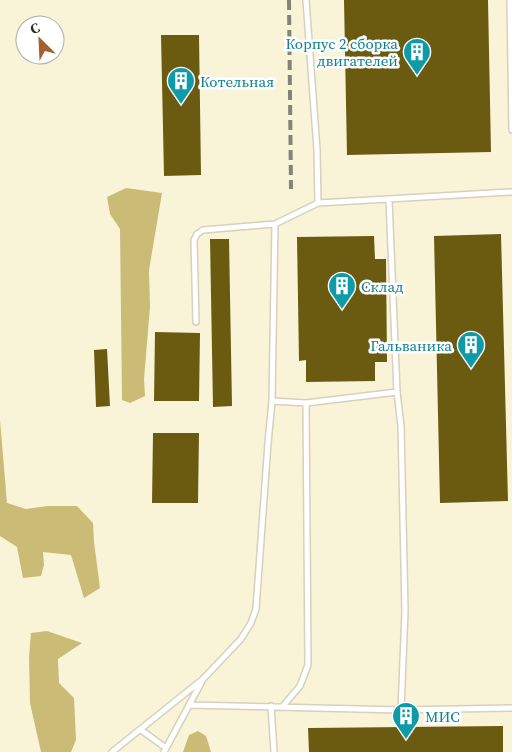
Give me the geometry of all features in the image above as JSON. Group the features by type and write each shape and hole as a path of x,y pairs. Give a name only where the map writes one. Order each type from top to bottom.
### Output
{"lane":[{"path":"306,0 318,150 318,203"},
{"path":"510,0 512,130"},
{"path":"196,322 194,240 197,234 203,230 275,224 318,203 512,192"},
{"path":"389,200 397,392 401,426 405,601 401,710"},
{"path":"112,752 204,679 241,639 251,623 256,609 272,401 275,224"},
{"path":"272,401 306,403 397,392"},
{"path":"283,706 300,686 308,665 306,403"},
{"path":"141,730 165,750 204,679"},
{"path":"190,705 401,710 512,708"},
{"path":"272,706 274,752"}],"shaded area":[{"path":"0,0 512,0 512,752 0,752"},
{"path":"126,188 162,193 149,270 150,307 144,379 145,396 130,403 122,400 120,229 110,214 107,197"},
{"path":"0,420 7,503 26,509 48,506 77,506 93,523 100,588 84,598 71,555 43,552 44,565 41,576 23,578 17,547 0,536"},
{"path":"47,631 82,643 58,659 59,683 74,698 76,740 71,752 41,752 30,703 29,657 31,633"},
{"path":"198,731 206,736 211,752 183,752 189,735"}],"building":[{"name":"Корпус 2 сборка двигателей","path":"344,0 488,0 491,152 347,155"},
{"name":"Котельная","path":"161,35 199,35 201,175 164,176"},
{"name":"Гальваника","path":"501,234 508,501 440,503 434,236"},
{"name":"Склад","path":"374,236 375,259 386,259 387,362 375,362 375,381 306,382 306,360 299,361 297,237"},
{"path":"210,239 229,239 232,406 213,407"},
{"path":"155,332 200,333 199,401 154,401"},
{"path":"107,349 110,406 96,407 94,350"},
{"path":"153,433 199,433 198,503 152,503"},
{"name":"МИС","path":"503,726 503,752 309,752 308,728"}],"railway":[{"path":"289,0 291,189"}],"place":[{"name":"Корпус 2 сборка двигателей","path":"417,76"},
{"name":"Котельная","path":"181,105"},
{"name":"Склад","path":"342,310"},
{"name":"Гальваника","path":"471,369"},
{"name":"МИС","path":"406,740"}]}
